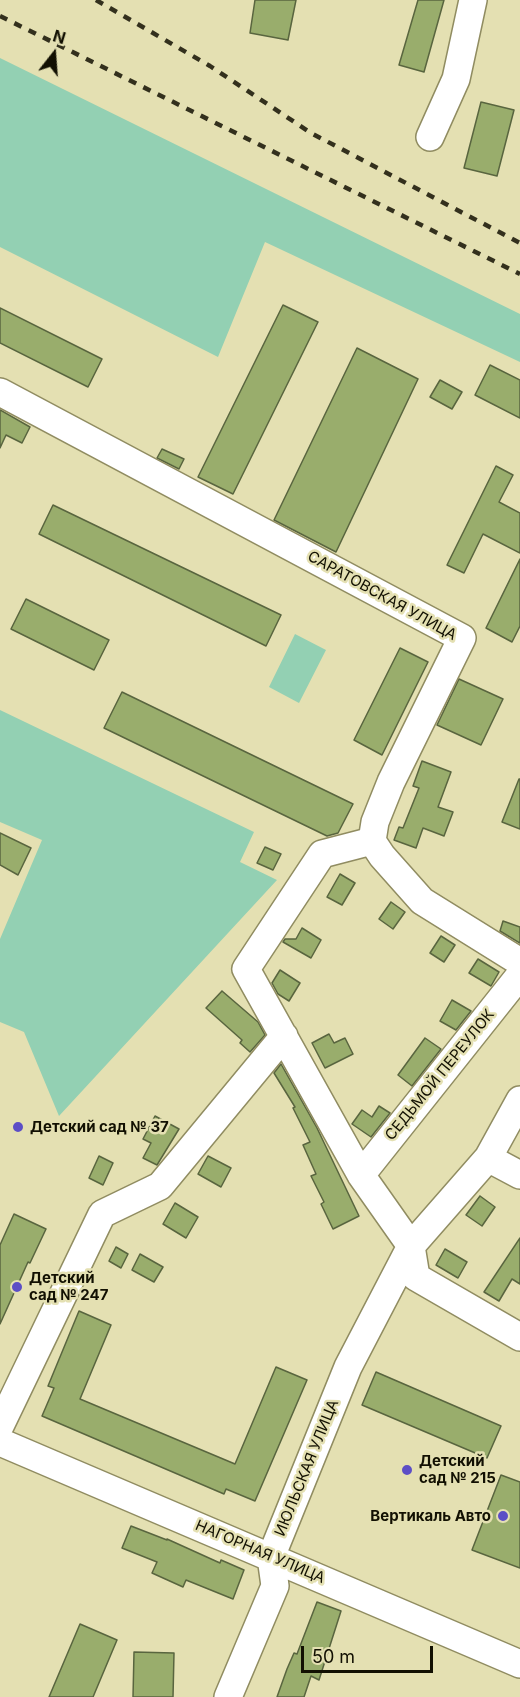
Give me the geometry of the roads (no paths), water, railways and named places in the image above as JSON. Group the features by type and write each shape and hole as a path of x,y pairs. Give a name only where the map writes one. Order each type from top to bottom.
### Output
{"street":[{"path":"430,137 456,79 473,0"},
{"name":"САРАТОВСКАЯ УЛИЦА","path":"0,392 462,638 391,782 375,822 372,841"},
{"path":"520,962 422,901 382,856 372,841 322,854 246,969 361,1175 411,1246 416,1276 520,1337"},
{"name":"СЕДЬМОЙ ПЕРЕУЛОК","path":"361,1175 520,975"},
{"path":"0,1426 102,1214 160,1186 284,1036"},
{"name":"ИЮЛЬСКАЯ УЛИЦА","path":"228,1697 274,1586 272,1557 348,1367 411,1246 488,1158 520,1100"},
{"path":"488,1158 520,1175"},
{"name":"НАГОРНАЯ УЛИЦА","path":"0,1442 520,1664"}],"railway":[{"path":"96,0 210,66 311,133 520,243"},
{"path":"0,16 520,274"}],"place":[{"name":"Детский сад № 37","path":"18,1127"},
{"name":"Детский сад № 247","path":"17,1287"},
{"name":"Детский сад № 215","path":"407,1470"},
{"name":"Вертикаль Авто","path":"503,1516"}]}
